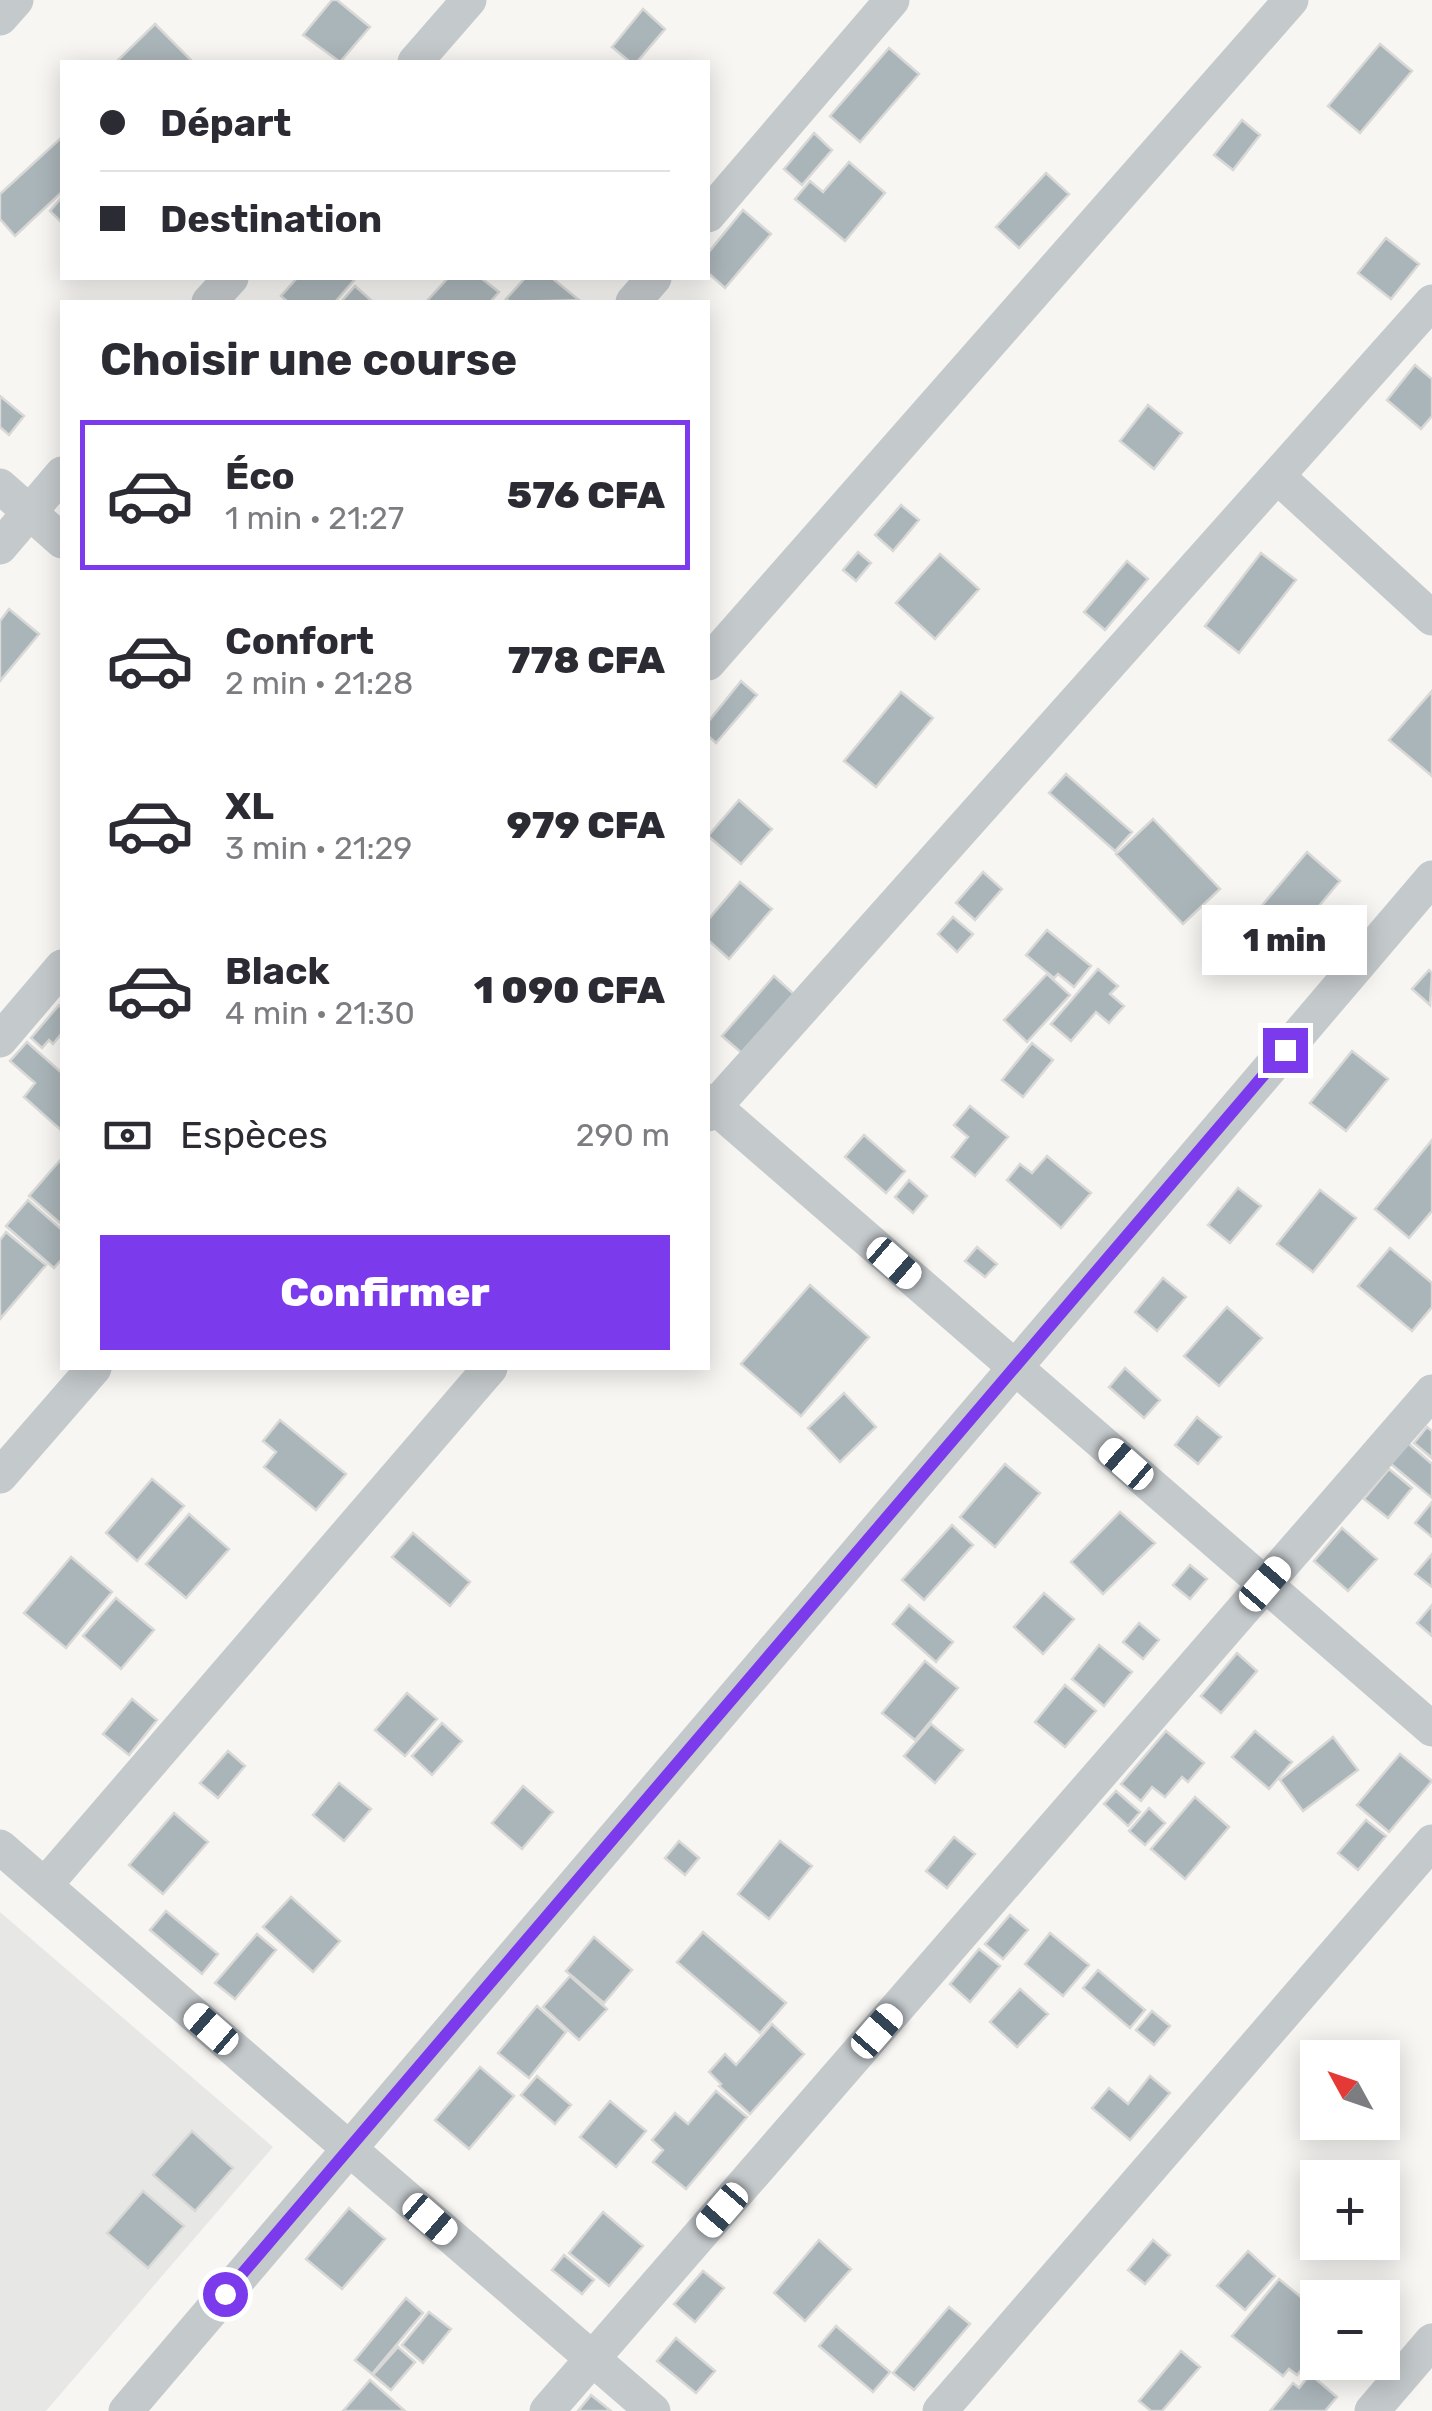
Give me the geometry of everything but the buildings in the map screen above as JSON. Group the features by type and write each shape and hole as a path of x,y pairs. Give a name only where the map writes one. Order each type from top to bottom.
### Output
{"street":[{"path":"0,18 16,0"},
{"path":"417,60 469,0"},
{"path":"710,213 892,0"},
{"path":"710,661 1292,0"},
{"path":"212,300 229,280"},
{"path":"635,300 652,280"},
{"path":"1432,302 710,1107 1432,1729"},
{"path":"0,546 60,476"},
{"path":"1277,476 1432,618"},
{"path":"0,486 60,538"},
{"path":"126,2411 1432,878"},
{"path":"0,1040 60,969"},
{"path":"0,1476 92,1370"},
{"path":"45,1885 488,1370"},
{"path":"548,2411 1432,1392"},
{"path":"940,2411 1432,1842"},
{"path":"0,1847 653,2411"},
{"path":"1372,2411 1432,2341"}],"shaded area":[{"path":"0,1912 273,2147 46,2411 0,2411"}],"route":[{"path":"225,2294 1285,1050"}]}
